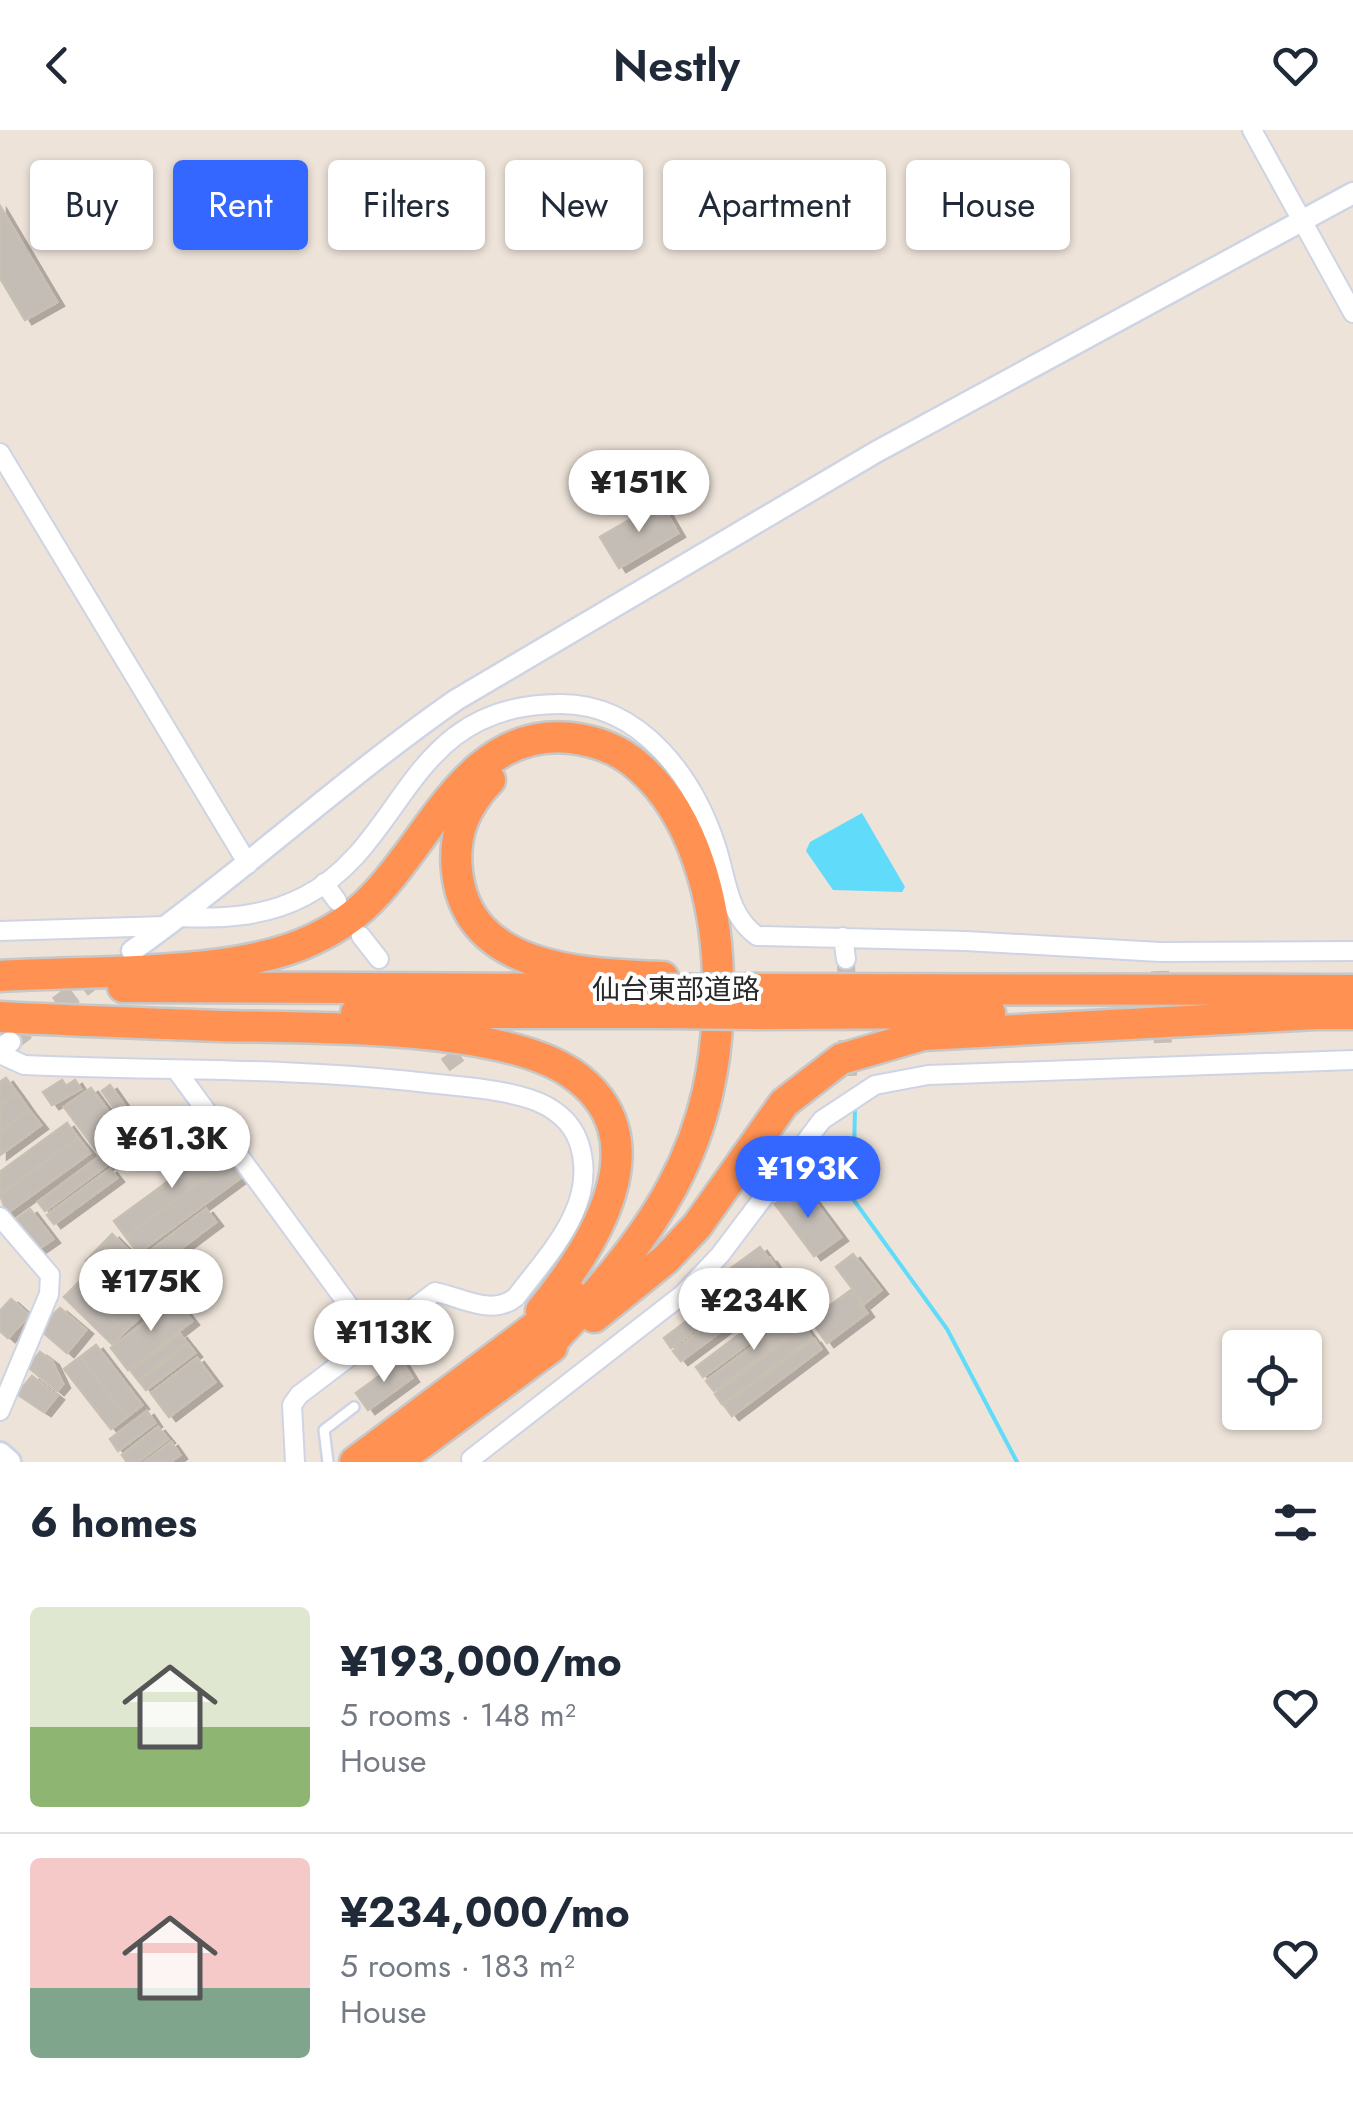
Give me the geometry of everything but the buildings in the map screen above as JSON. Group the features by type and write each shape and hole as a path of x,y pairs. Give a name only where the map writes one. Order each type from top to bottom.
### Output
{"highway":[{"path":"0,976 220,964 284,952 335,928 366,905 464,781 493,756 549,737 587,740 623,754 666,796 697,860 718,966 714,1063 697,1131 658,1216 596,1295 528,1347 396,1462"},
{"path":"528,1347 616,1254 663,1176 685,1119 700,1058 703,965 697,918 682,862 660,816 634,782 598,760 558,752 521,760 490,779 462,820 456,857 463,897 485,931 516,954 551,967 663,993"},
{"name":"仙台東部道路","path":"0,987 663,993 1353,990"},
{"name":"仙台東部道路","path":"2,1035 663,993"},
{"name":"仙台東部道路","path":"757,993 1353,1014"},
{"path":"355,1462 666,1259 697,1226 784,1103 840,1059 923,1036 1317,1014"},
{"path":"2,1035 392,1034 493,1046 530,1054 570,1072 586,1085 609,1120 615,1138 615,1180 589,1245 528,1347"}],"main road":[{"path":"0,1454 8,1462"}],"street":[{"path":"1252,130 1353,313"},
{"path":"132,951 248,864 396,741 456,700 807,492 1353,193"},
{"path":"0,452 248,864"},
{"path":"0,930 247,916 306,896 367,841 438,750 482,720 512,709 565,704 613,716 652,739 667,755 700,806 730,901 745,927 757,936 844,937 1160,962 1353,951"},
{"path":"324,883 337,901"},
{"path":"361,936 379,959"},
{"path":"844,937 846,958"},
{"path":"2,1035 24,1065 283,1072 471,1088 530,1100 556,1112 569,1124 579,1143 583,1189 570,1226 505,1306 492,1308 434,1292 292,1406 295,1462"},
{"path":"474,1462 471,1459 565,1382 684,1294 720,1254 822,1120 875,1085 928,1075 1163,1055 1353,1060"},
{"path":"457,1066 471,1088"},
{"path":"177,1071 374,1340"},
{"path":"847,1102 848,1076"},
{"path":"0,1216 50,1275 49,1294 0,1411"}],"lane":[{"path":"328,1462 324,1430 354,1408"}],"water":[{"path":"862,813 905,887 902,892 833,890 806,851 810,842"}],"waterway":[{"path":"855,1109 853,1199 947,1329 1017,1462"}],"tunnel":[{"path":"846,959 848,1076"},
{"path":"1160,971 1163,1046"},
{"path":"10,1042 100,974"},
{"path":"432,1032 457,1066"}]}
